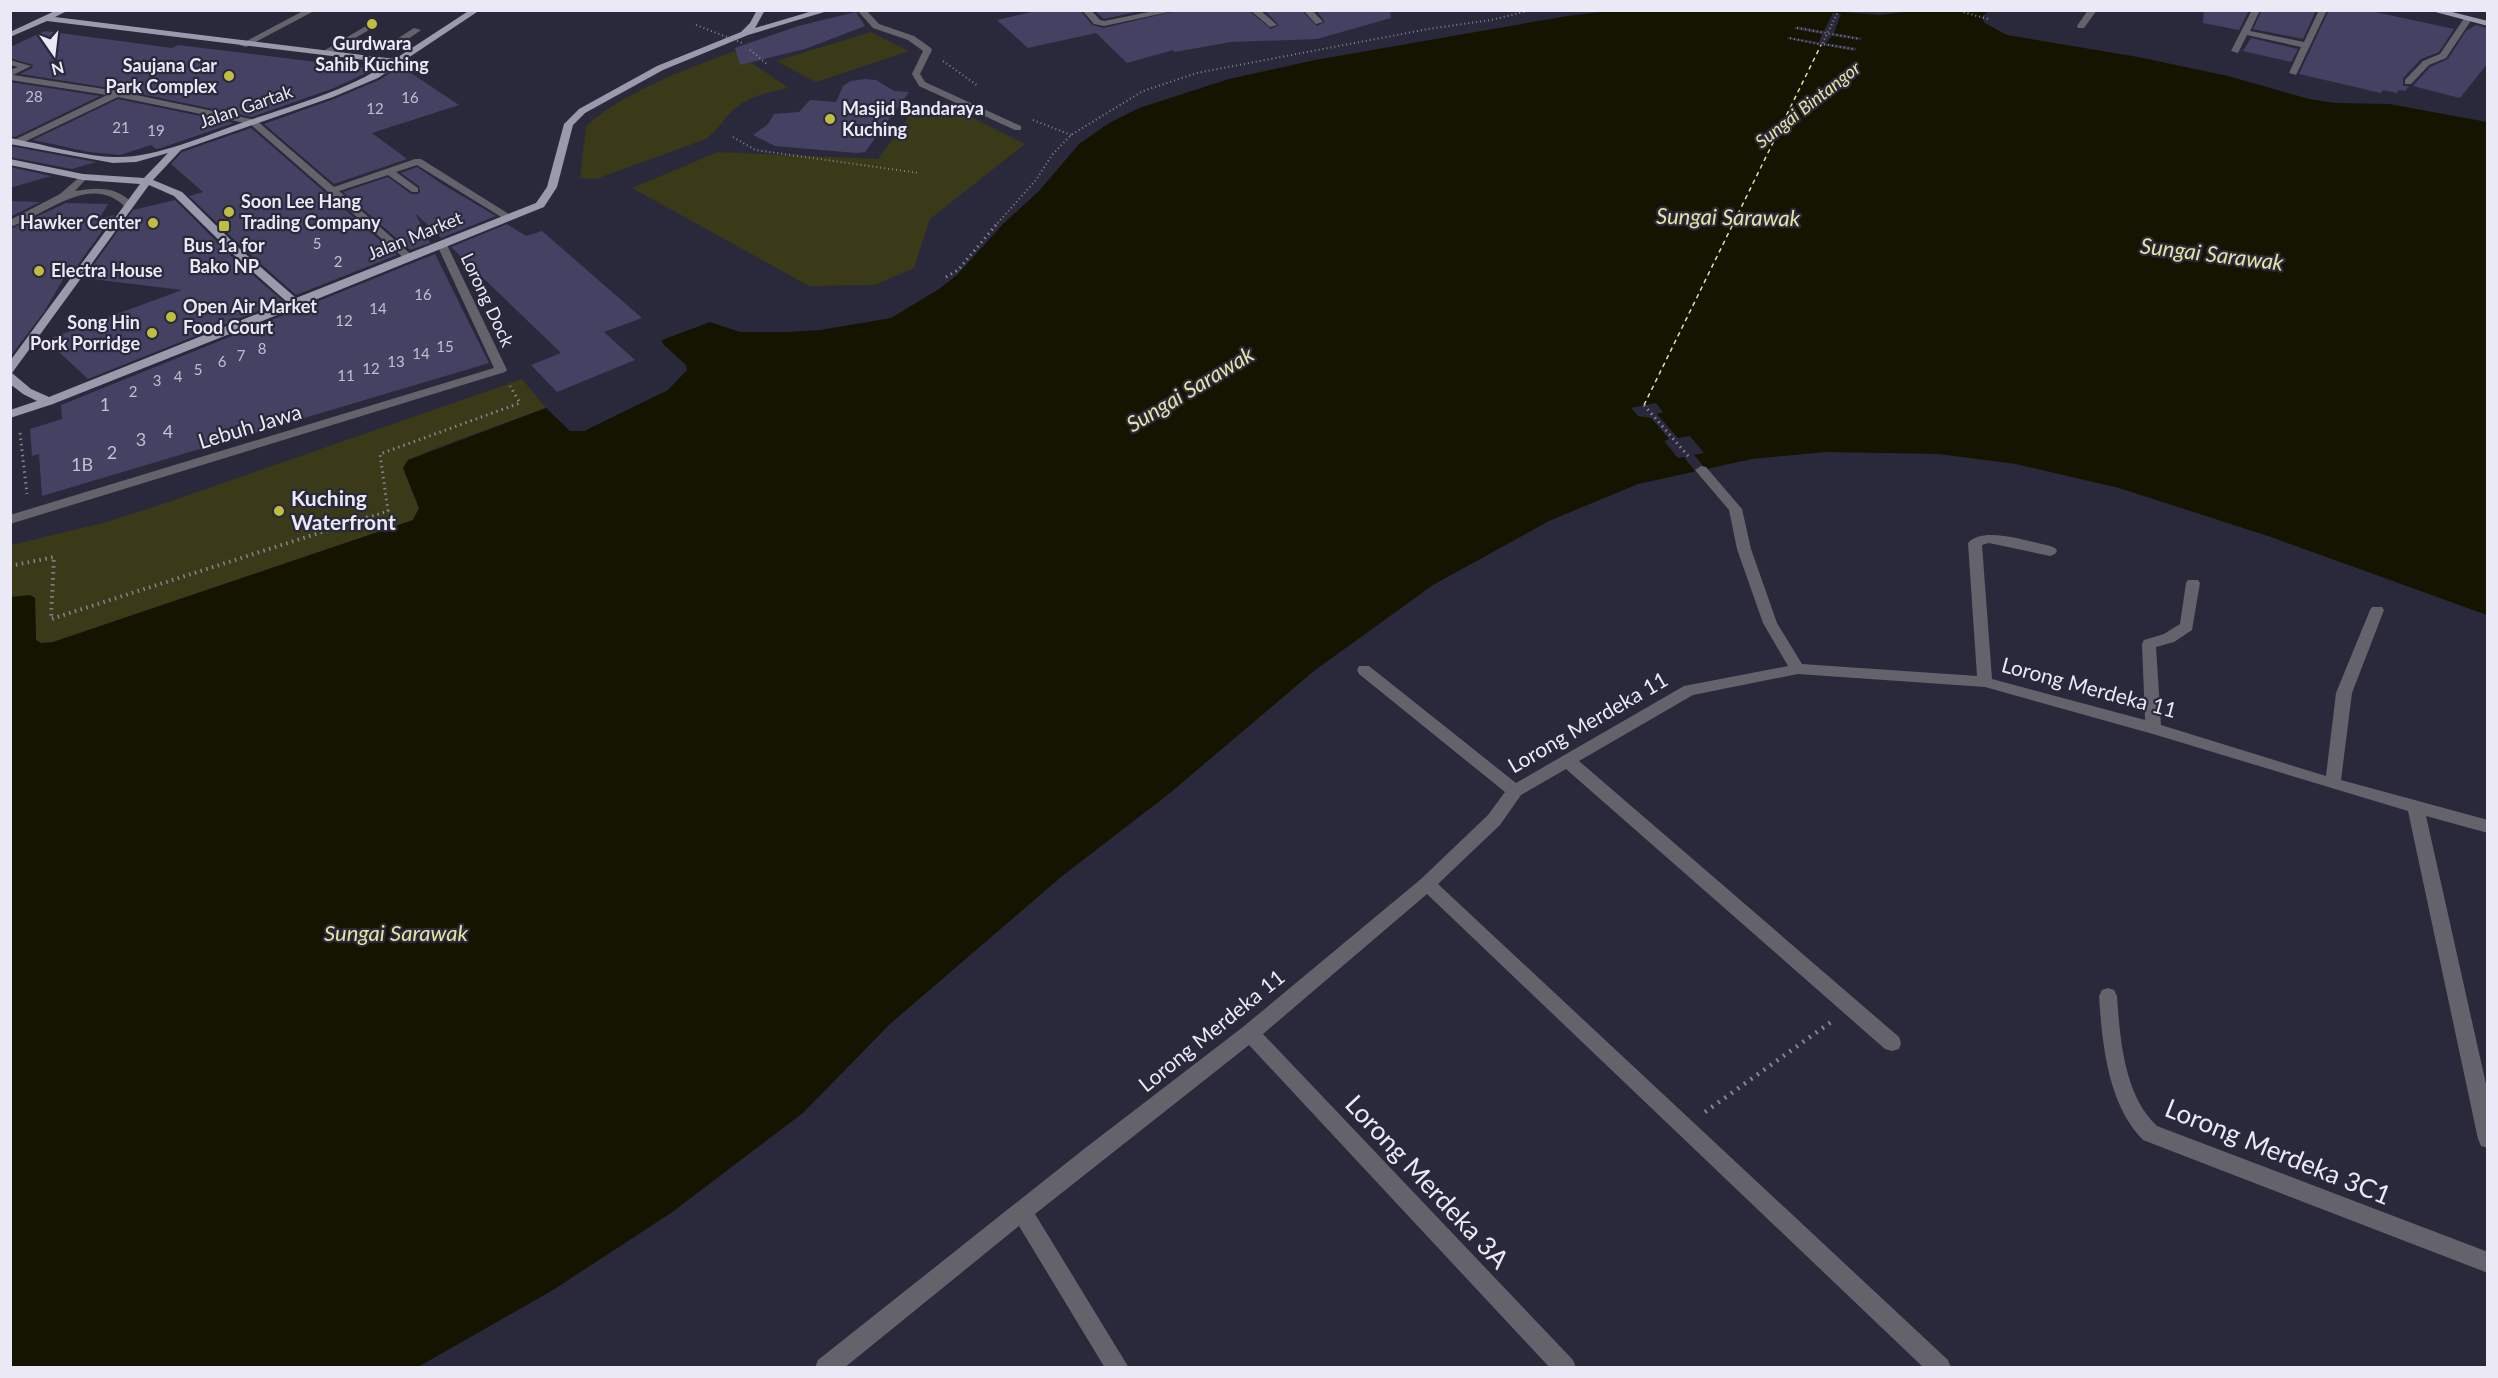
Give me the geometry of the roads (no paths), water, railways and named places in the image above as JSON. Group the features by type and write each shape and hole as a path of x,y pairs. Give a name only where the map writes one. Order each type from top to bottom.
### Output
{"main road":[{"path":"10,35 65,10"},
{"name":"Jalan Gartak","path":"10,370 147,181 178,148 330,95 375,76 476,10"},
{"path":"743,38 761,10"},
{"name":"Jalan Market","path":"14,413 296,304 540,205 552,187 569,124 582,111 660,68 827,10"},
{"path":"2432,10 2487,24"},
{"path":"48,19 243,45 399,62"},
{"path":"14,142 114,160 136,159 178,148"},
{"path":"12,164 83,177 147,181 178,194 237,252 296,304"},
{"path":"129,205 152,196 178,194"},
{"path":"10,376 19,387 49,401"}],"street":[{"path":"243,45 312,10"},
{"path":"861,10 876,26 911,38 928,50 916,74 922,84 1018,128"},
{"path":"1086,10 1097,22 1104,24 1174,10"},
{"path":"1254,10 1273,25"},
{"path":"1307,10 1319,22"},
{"path":"2081,26 2093,10"},
{"path":"2235,51 2256,10"},
{"path":"2293,73 2323,10"},
{"path":"2408,82 2426,63 2443,56 2468,19"},
{"path":"324,53 366,28"},
{"path":"340,43 391,47 417,30"},
{"path":"2245,32 2306,45"},
{"path":"10,62 27,66 10,75"},
{"path":"10,75 252,122 409,257"},
{"path":"14,142 117,94"},
{"path":"333,190 418,161 510,218"},
{"path":"389,171 415,190"},
{"path":"10,225 64,196 83,177"},
{"path":"64,196 103,191 123,197 129,205"},
{"name":"Lorong Dock","path":"442,244 501,370"},
{"name":"Lebuh Jawa","path":"10,520 501,370"},
{"path":"1701,470 1735,509 1744,549 1770,622 1798,669"},
{"path":"1985,682 1975,543 1988,538 2050,551"},
{"path":"2153,728 2149,644 2169,638 2187,626 2193,583"},
{"path":"2333,784 2344,693 2377,610"},
{"name":"Lorong Merdeka 11","path":"826,1368 1091,1155 1250,1033 1427,884 1494,819 1515,790 1689,690 1798,669 1985,682 2153,728 2333,784 2487,826"},
{"path":"1364,670 1515,790"},
{"path":"1567,760 1892,1043"},
{"path":"2415,805 2487,1139"},
{"path":"1427,884 1941,1368"},
{"name":"Lorong Merdeka 3C1","path":"2108,996 2109,1017 2124,1089 2137,1119 2150,1133 2487,1263"},
{"name":"Lorong Merdeka 3A","path":"1250,1033 1565,1368"},
{"path":"1022,1212 1118,1368"}],"water":[{"name":"Sungai Sarawak","path":"1821,10 1880,15 1910,11 1989,11 1981,17 1985,23 2007,35 2138,57 2228,76 2309,99 2335,103 2389,104 2487,122 2487,615 2271,537 2119,488 2016,464 1939,454 1826,452 1752,459 1638,484 1549,521 1433,585 1314,671 1170,793 1061,877 890,1024 803,1113 671,1213 553,1290 418,1367 11,1368 11,597 30,595 35,598 36,640 41,643 53,642 413,520 419,508 403,468 408,460 546,408 570,431 584,431 668,390 687,370 686,365 663,344 662,340 710,322 740,332 788,332 820,330 891,318 939,289 957,275 1003,224 1039,191 1079,144 1109,123 1139,108 1229,79 1315,60 1567,16 1609,11"}],"place":[{"name":"Gurdwara Sahib Kuching","path":"372,24"},
{"name":"Saujana Car Park Complex","path":"229,76"},
{"name":"Masjid Bandaraya Kuching","path":"830,119"},
{"name":"Soon Lee Hang Trading Company","path":"229,212"},
{"name":"Hawker Center","path":"153,223"},
{"name":"Bus 1a for Bako NP","path":"224,226"},
{"name":"Electra House","path":"39,271"},
{"name":"Open Air Market Food Court","path":"171,317"},
{"name":"Song Hin Pork Porridge","path":"152,333"},
{"name":"Kuching Waterfront","path":"279,511"}],"water label":[{"name":"Sungai Bintangor","path":"1808,105"}]}
